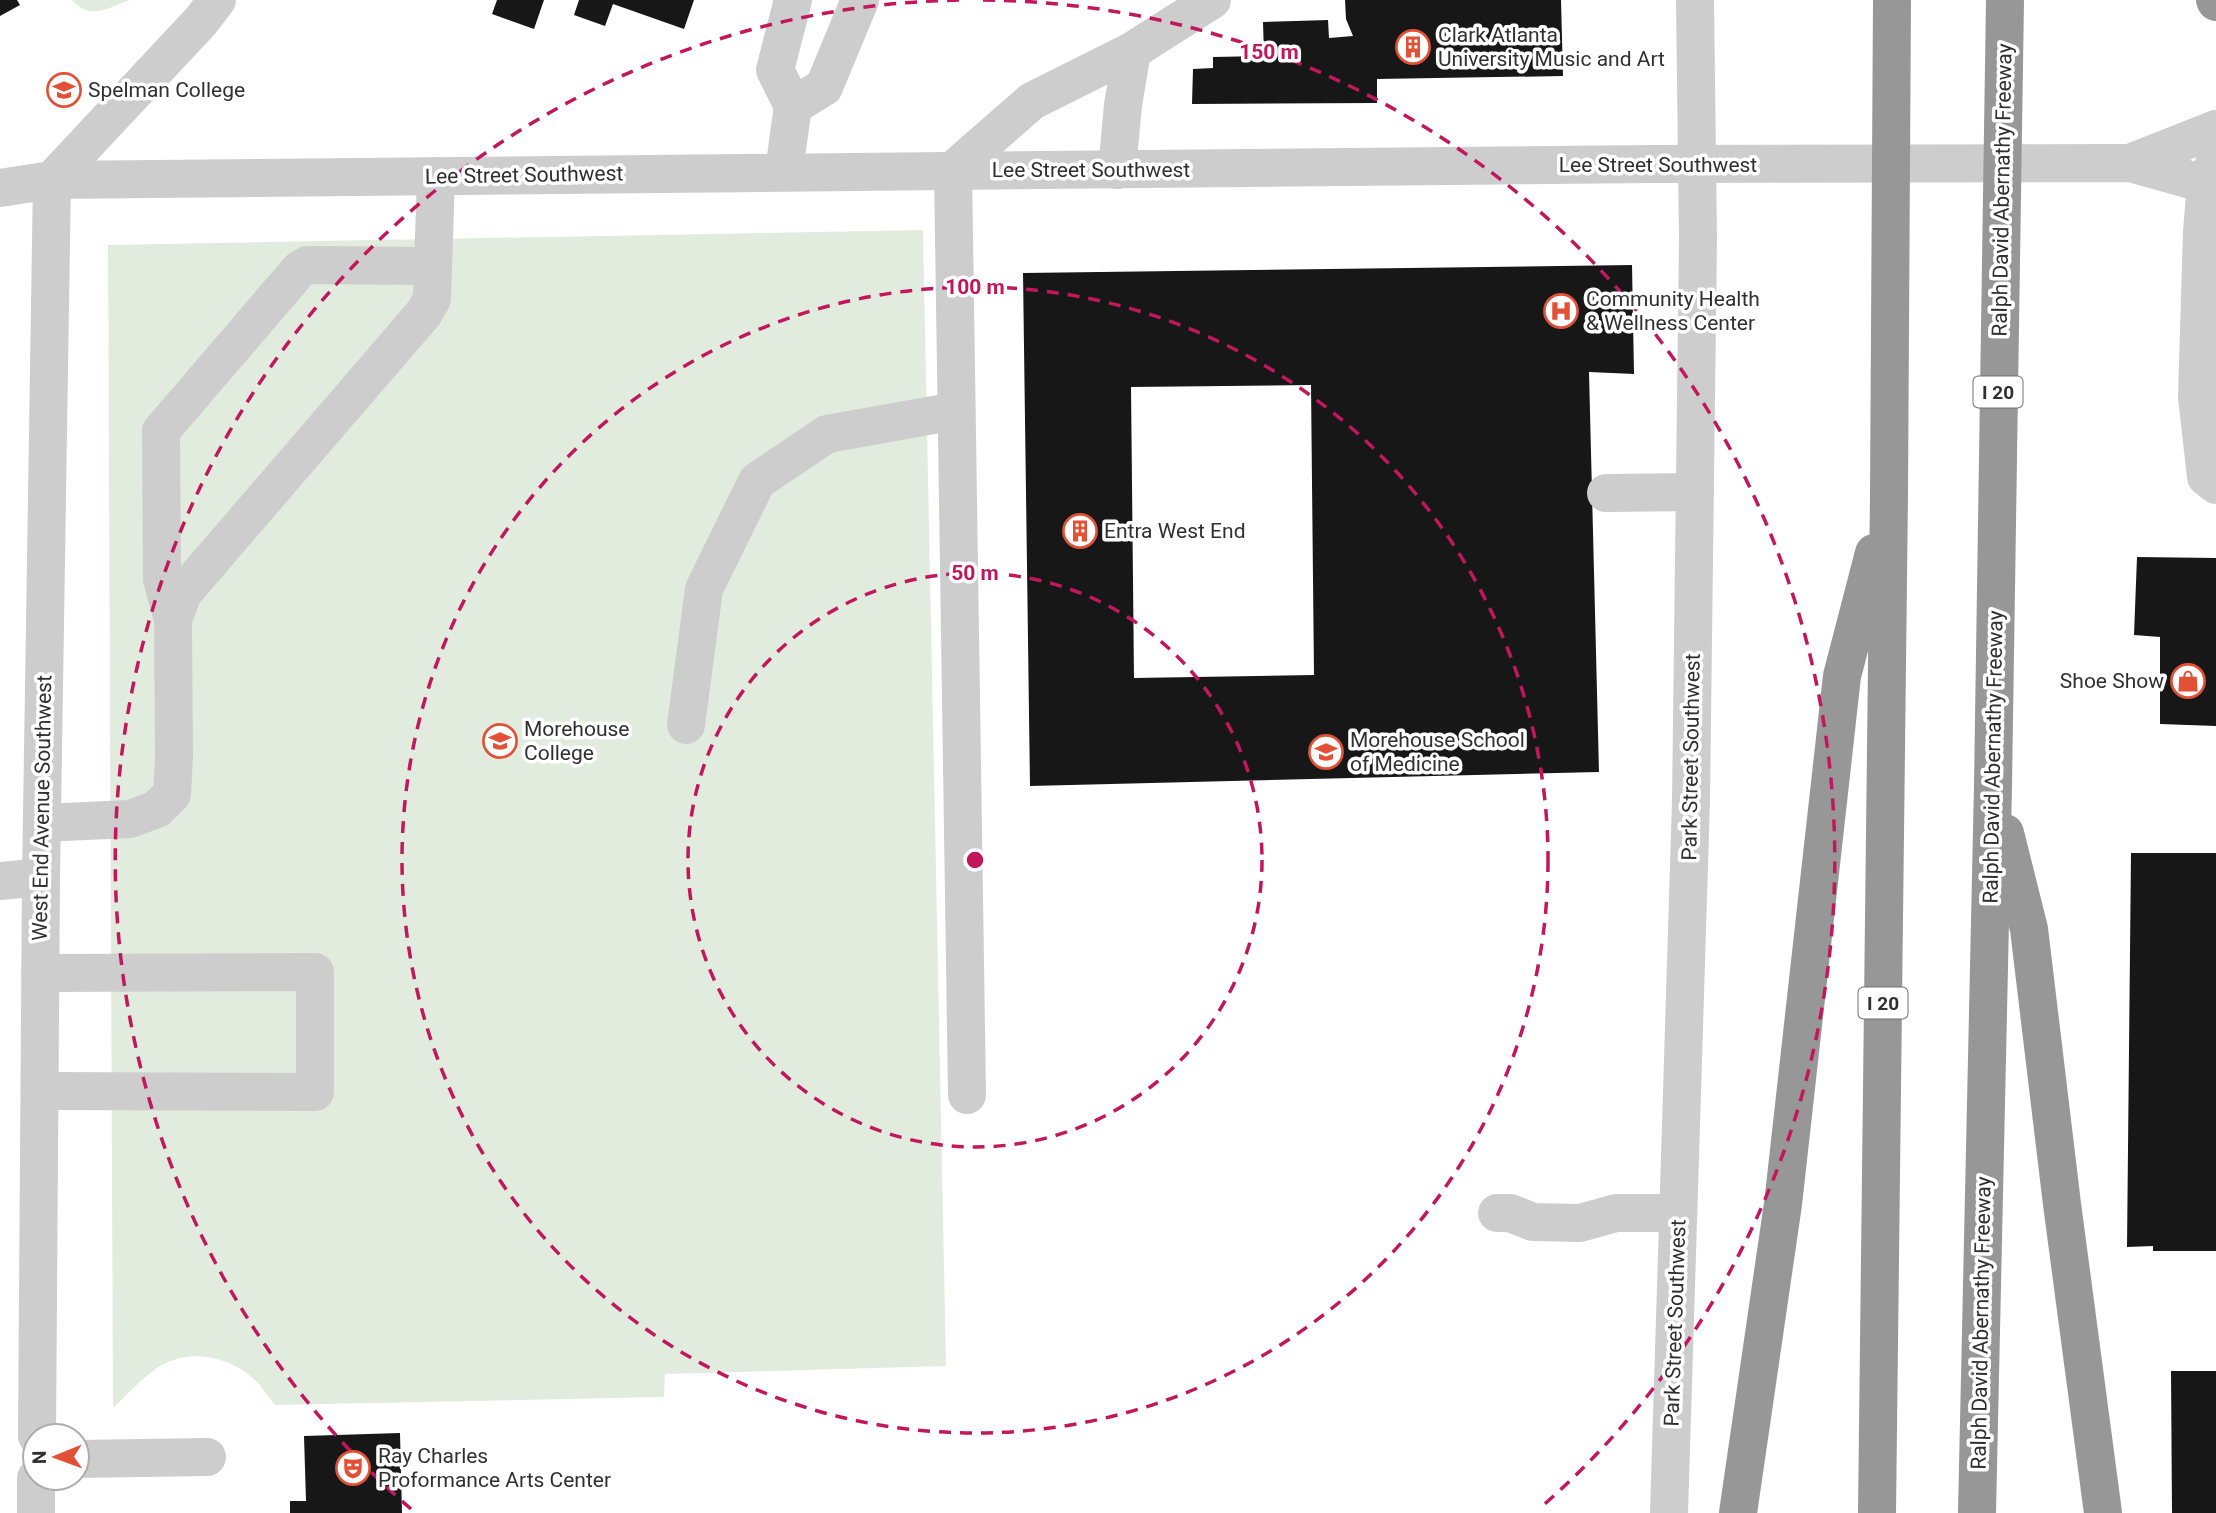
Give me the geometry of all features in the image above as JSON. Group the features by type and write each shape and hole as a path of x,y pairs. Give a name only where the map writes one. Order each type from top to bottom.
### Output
{"highway":[{"name":"I 20","path":"1877,1513 1892,0"},
{"name":"Ralph David Abernathy Freeway","path":"1977,1513 1993,785 2005,0"},
{"path":"1738,1513 1783,1204 1842,676 1889,494"},
{"path":"1993,785 2029,929 2103,1513"}],"street":[{"path":"52,180 201,21 217,0"},
{"path":"784,171 793,106 775,70 793,0"},
{"path":"793,106 824,87 860,0"},
{"path":"967,1095 953,170 1032,101 1132,51 1212,0"},
{"name":"Park Street Southwest","path":"1669,1513 1690,801 1698,239 1695,0"},
{"path":"1117,170 1132,51"},
{"name":"Lee Street Southwest","path":"2130,163 2216,129"},
{"name":"Lee Street Southwest","path":"0,188 52,180 1696,164 2130,163 2213,177"},
{"path":"173,620 183,593 424,313 432,299 436,176"},
{"path":"2213,177 2202,231 2209,293 2197,397 2206,477 2216,485"},
{"name":"West End Avenue Southwest","path":"37,1422 41,877 52,180"},
{"path":"42,823 130,819 157,809 172,794 173,620 162,579 161,432 299,270 307,265 433,266"},
{"path":"686,725 704,589 757,481 827,434 956,411"},
{"path":"1606,493 1695,492"},
{"path":"0,881 41,877"},
{"path":"40,973 315,972 315,1092 40,1091"},
{"path":"1503,1213 1533,1222 1580,1223 1616,1213 1678,1213"},
{"path":"91,1459 207,1457"},
{"path":"36,1492 36,1513"}],"green space":[{"path":"72,0 130,0 93,11 86,10"},
{"name":"Morehouse College","path":"923,230 946,1366 665,1374 664,1397 275,1405 258,1383 236,1366 211,1357 197,1356 184,1357 158,1367 113,1408 108,245"}],"building":[{"path":"0,0 17,0 20,5 0,16"},
{"path":"497,0 544,0 534,29 492,14"},
{"path":"579,0 694,0 684,29 613,4 605,26 574,15"},
{"name":"Clark Atlanta University Music and Art","path":"1345,0 1561,0 1563,76 1377,79 1377,103 1192,104 1193,69 1213,68 1213,57 1264,56 1263,22 1328,20 1329,38 1353,36 1346,19"},
{"name":"Entra West End","path":"1632,265 1634,374 1589,372 1599,772 1030,786 1023,273","holes":["1311,385 1314,675 1134,678 1131,387"]},
{"name":"Shoe Show","path":"2137,557 2216,558 2216,726 2160,724 2160,637 2134,635"},
{"path":"2131,853 2216,853 2216,1251 2153,1251 2153,1246 2127,1247"},
{"path":"2171,1371 2216,1371 2216,1513 2172,1513"},
{"name":"Ray Charles Proformance Arts Center","path":"400,1433 402,1513 290,1513 290,1501 306,1501 304,1436"}],"place":[{"name":"Clark Atlanta University Music and Art","path":"1413,47"},
{"name":"Spelman College","path":"64,90"},
{"name":"Community Health & Wellness Center","path":"1561,311"},
{"name":"Entra West End","path":"1080,531"},
{"name":"Shoe Show","path":"2188,681"},
{"name":"Morehouse College","path":"500,741"},
{"name":"Morehouse School of Medicine","path":"1326,752"},
{"name":"Ray Charles Proformance Arts Center","path":"353,1468"}]}
